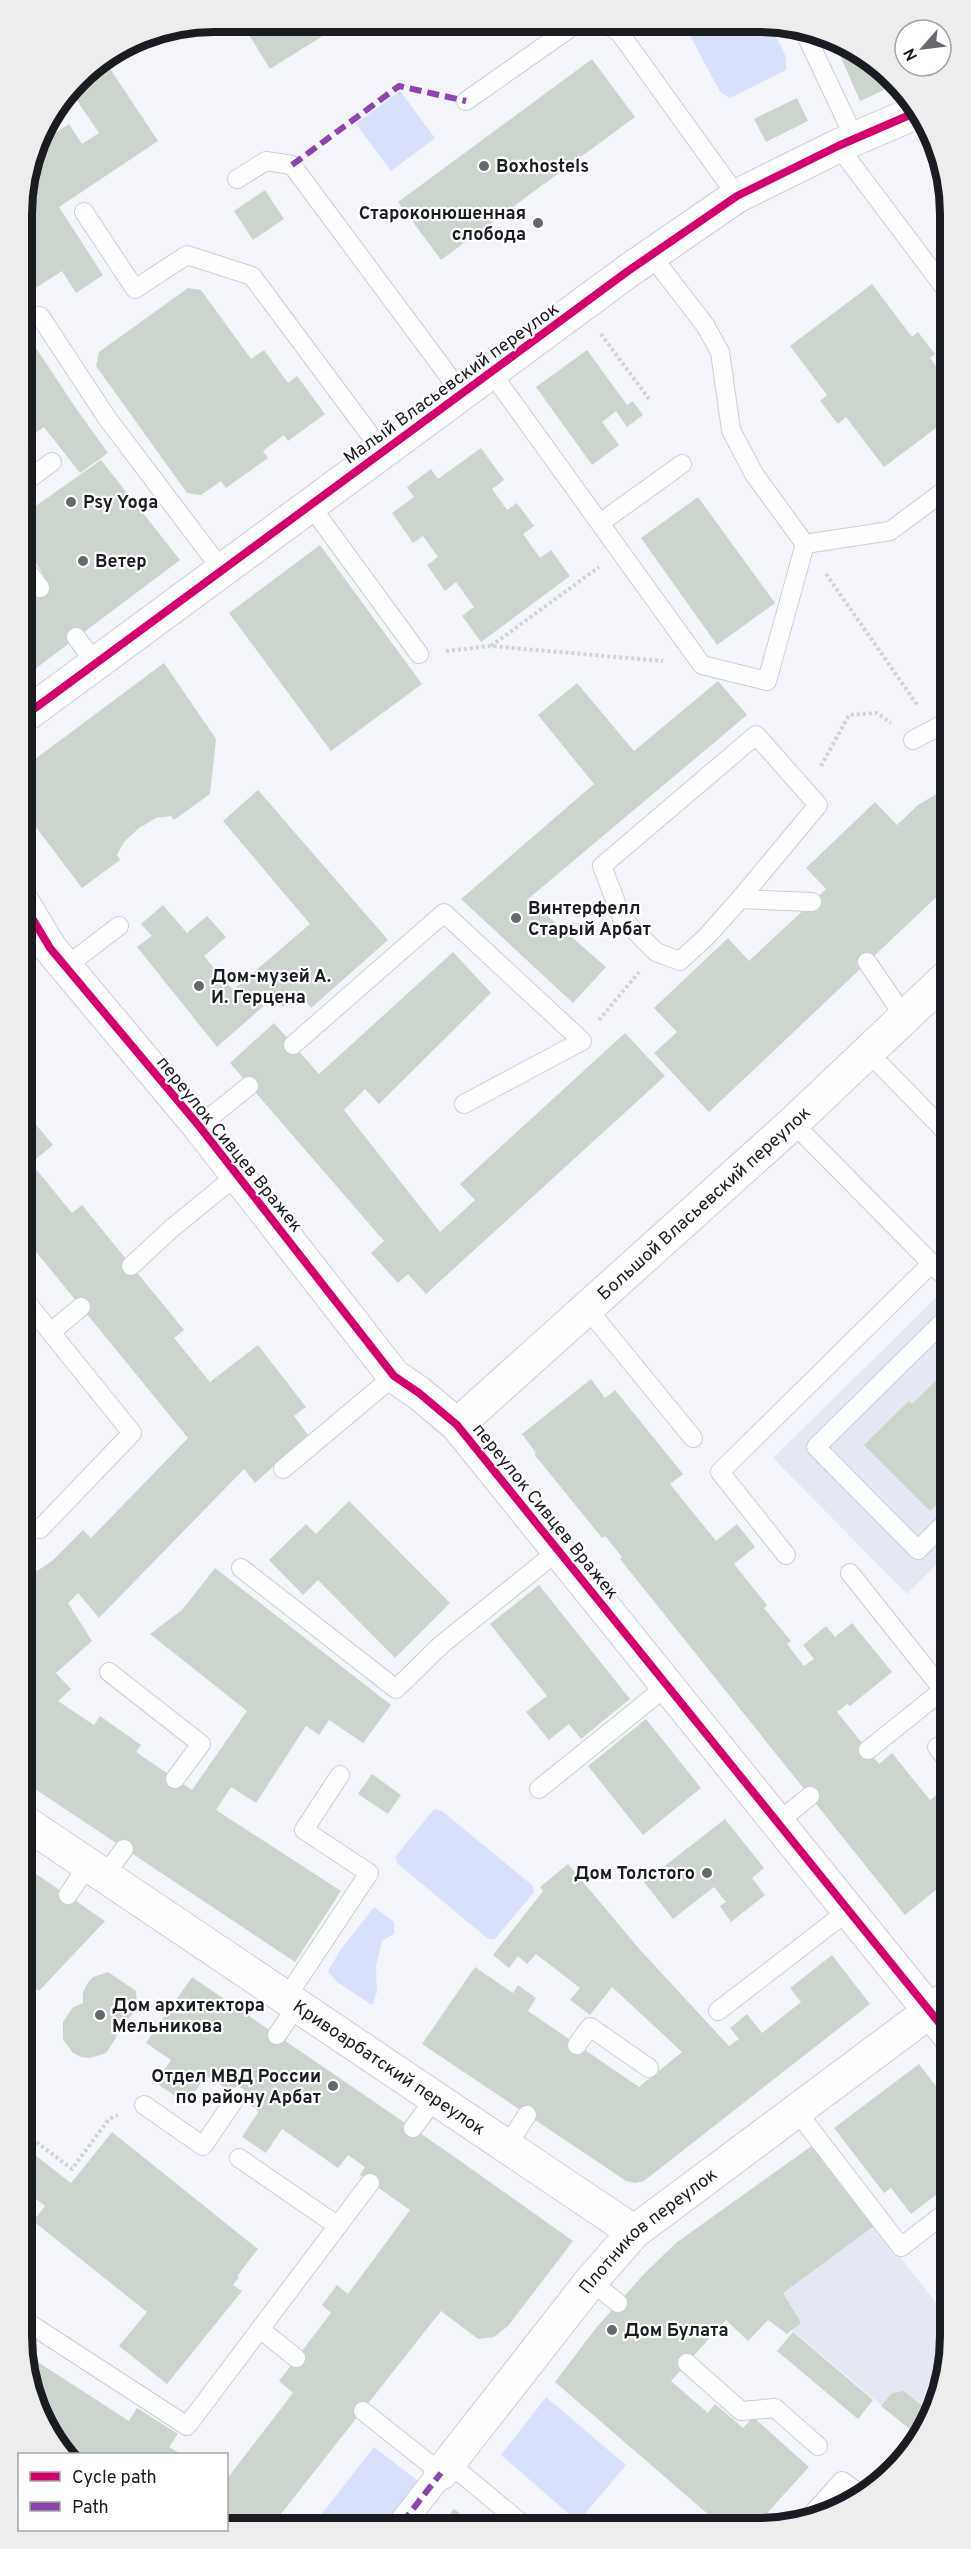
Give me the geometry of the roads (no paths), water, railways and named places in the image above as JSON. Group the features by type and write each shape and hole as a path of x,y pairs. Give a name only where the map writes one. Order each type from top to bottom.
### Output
{"street":[{"name":"Малый Власьевский переулок","path":"32,711 651,255 737,196 847,142 910,115"},
{"name":"переулок Сивцев Вражек","path":"32,924 199,1126 394,1376 419,1393 457,1425 849,1910 939,2011"},
{"name":"Большой Власьевский переулок","path":"457,1425 793,1123 940,984"},
{"name":"Кривоарбатский переулок","path":"31,1827 634,2232"},
{"name":"Плотников переулок","path":"406,2518 591,2281 634,2232 795,2109 939,2016"}],"lane":[{"path":"466,101 566,31"},
{"path":"618,31 737,196"},
{"path":"807,39 847,142 940,281"},
{"path":"237,178 266,161 292,165 462,394"},
{"path":"84,212 135,289 187,255 252,276 383,452"},
{"path":"651,255 705,325 720,352 731,430 754,474 805,544"},
{"path":"40,316 107,418 222,570"},
{"path":"491,372 702,665 767,681 805,544"},
{"path":"32,477 52,462"},
{"path":"600,524 682,464"},
{"path":"805,544 890,531 940,493"},
{"path":"310,506 419,654"},
{"path":"32,577 40,588"},
{"path":"76,637 96,664"},
{"path":"913,740 939,726"},
{"path":"756,735 818,805 740,899 707,936 680,961 656,952 622,918 602,866 756,735"},
{"path":"740,899 812,902"},
{"path":"293,1045 444,913 582,1041 464,1104"},
{"path":"65,967 119,926"},
{"path":"867,962 904,1016"},
{"path":"867,1051 940,1125"},
{"path":"199,1126 249,1086"},
{"path":"793,1123 940,1273"},
{"path":"131,1266 171,1229 237,1175"},
{"path":"786,1555 720,1472 931,1264"},
{"path":"51,1332 81,1307"},
{"path":"31,1308 132,1433 40,1529 31,1528"},
{"path":"586,1308 693,1438"},
{"path":"939,1325 816,1447 918,1550 939,1529"},
{"path":"283,1469 394,1376"},
{"path":"241,1568 396,1689 441,1645 559,1550"},
{"path":"850,1573 939,1685"},
{"path":"109,1672 201,1744 175,1779"},
{"path":"539,1789 668,1685"},
{"path":"868,1750 939,1693"},
{"path":"277,2036 291,2002 369,1873 304,1830 340,1774"},
{"path":"778,1822 810,1796"},
{"path":"68,1895 124,1848"},
{"path":"718,2011 849,1910"},
{"path":"577,2045 590,2027 649,2068"},
{"path":"144,2105 203,2145 237,2096"},
{"path":"413,2128 435,2098"},
{"path":"795,2109 901,2247 939,2218"},
{"path":"507,2146 527,2115"},
{"path":"239,2158 338,2226"},
{"path":"31,2325 187,2426 370,2183"},
{"path":"591,2281 618,2303"},
{"path":"260,2330 296,2358"},
{"path":"687,2363 741,2410 775,2408 818,2446"},
{"path":"363,2411 514,2518"},
{"path":"819,2507 842,2481 854,2490"}],"place":[{"name":"Boxhostels","path":"484,166"},
{"name":"Староконюшенная слобода","path":"538,223"},
{"name":"Psy Yoga","path":"71,502"},
{"name":"Ветер","path":"83,561"},
{"name":"Винтерфелл Старый Арбат","path":"516,918"},
{"name":"Дом-музей А. И. Герцена","path":"199,986"},
{"name":"Дом Толстого","path":"707,1873"},
{"name":"Дом архитектора Мельникова","path":"100,2015"},
{"name":"Отдел МВД России по району Арбат","path":"333,2086"},
{"name":"Дом Булата","path":"612,2330"}]}
